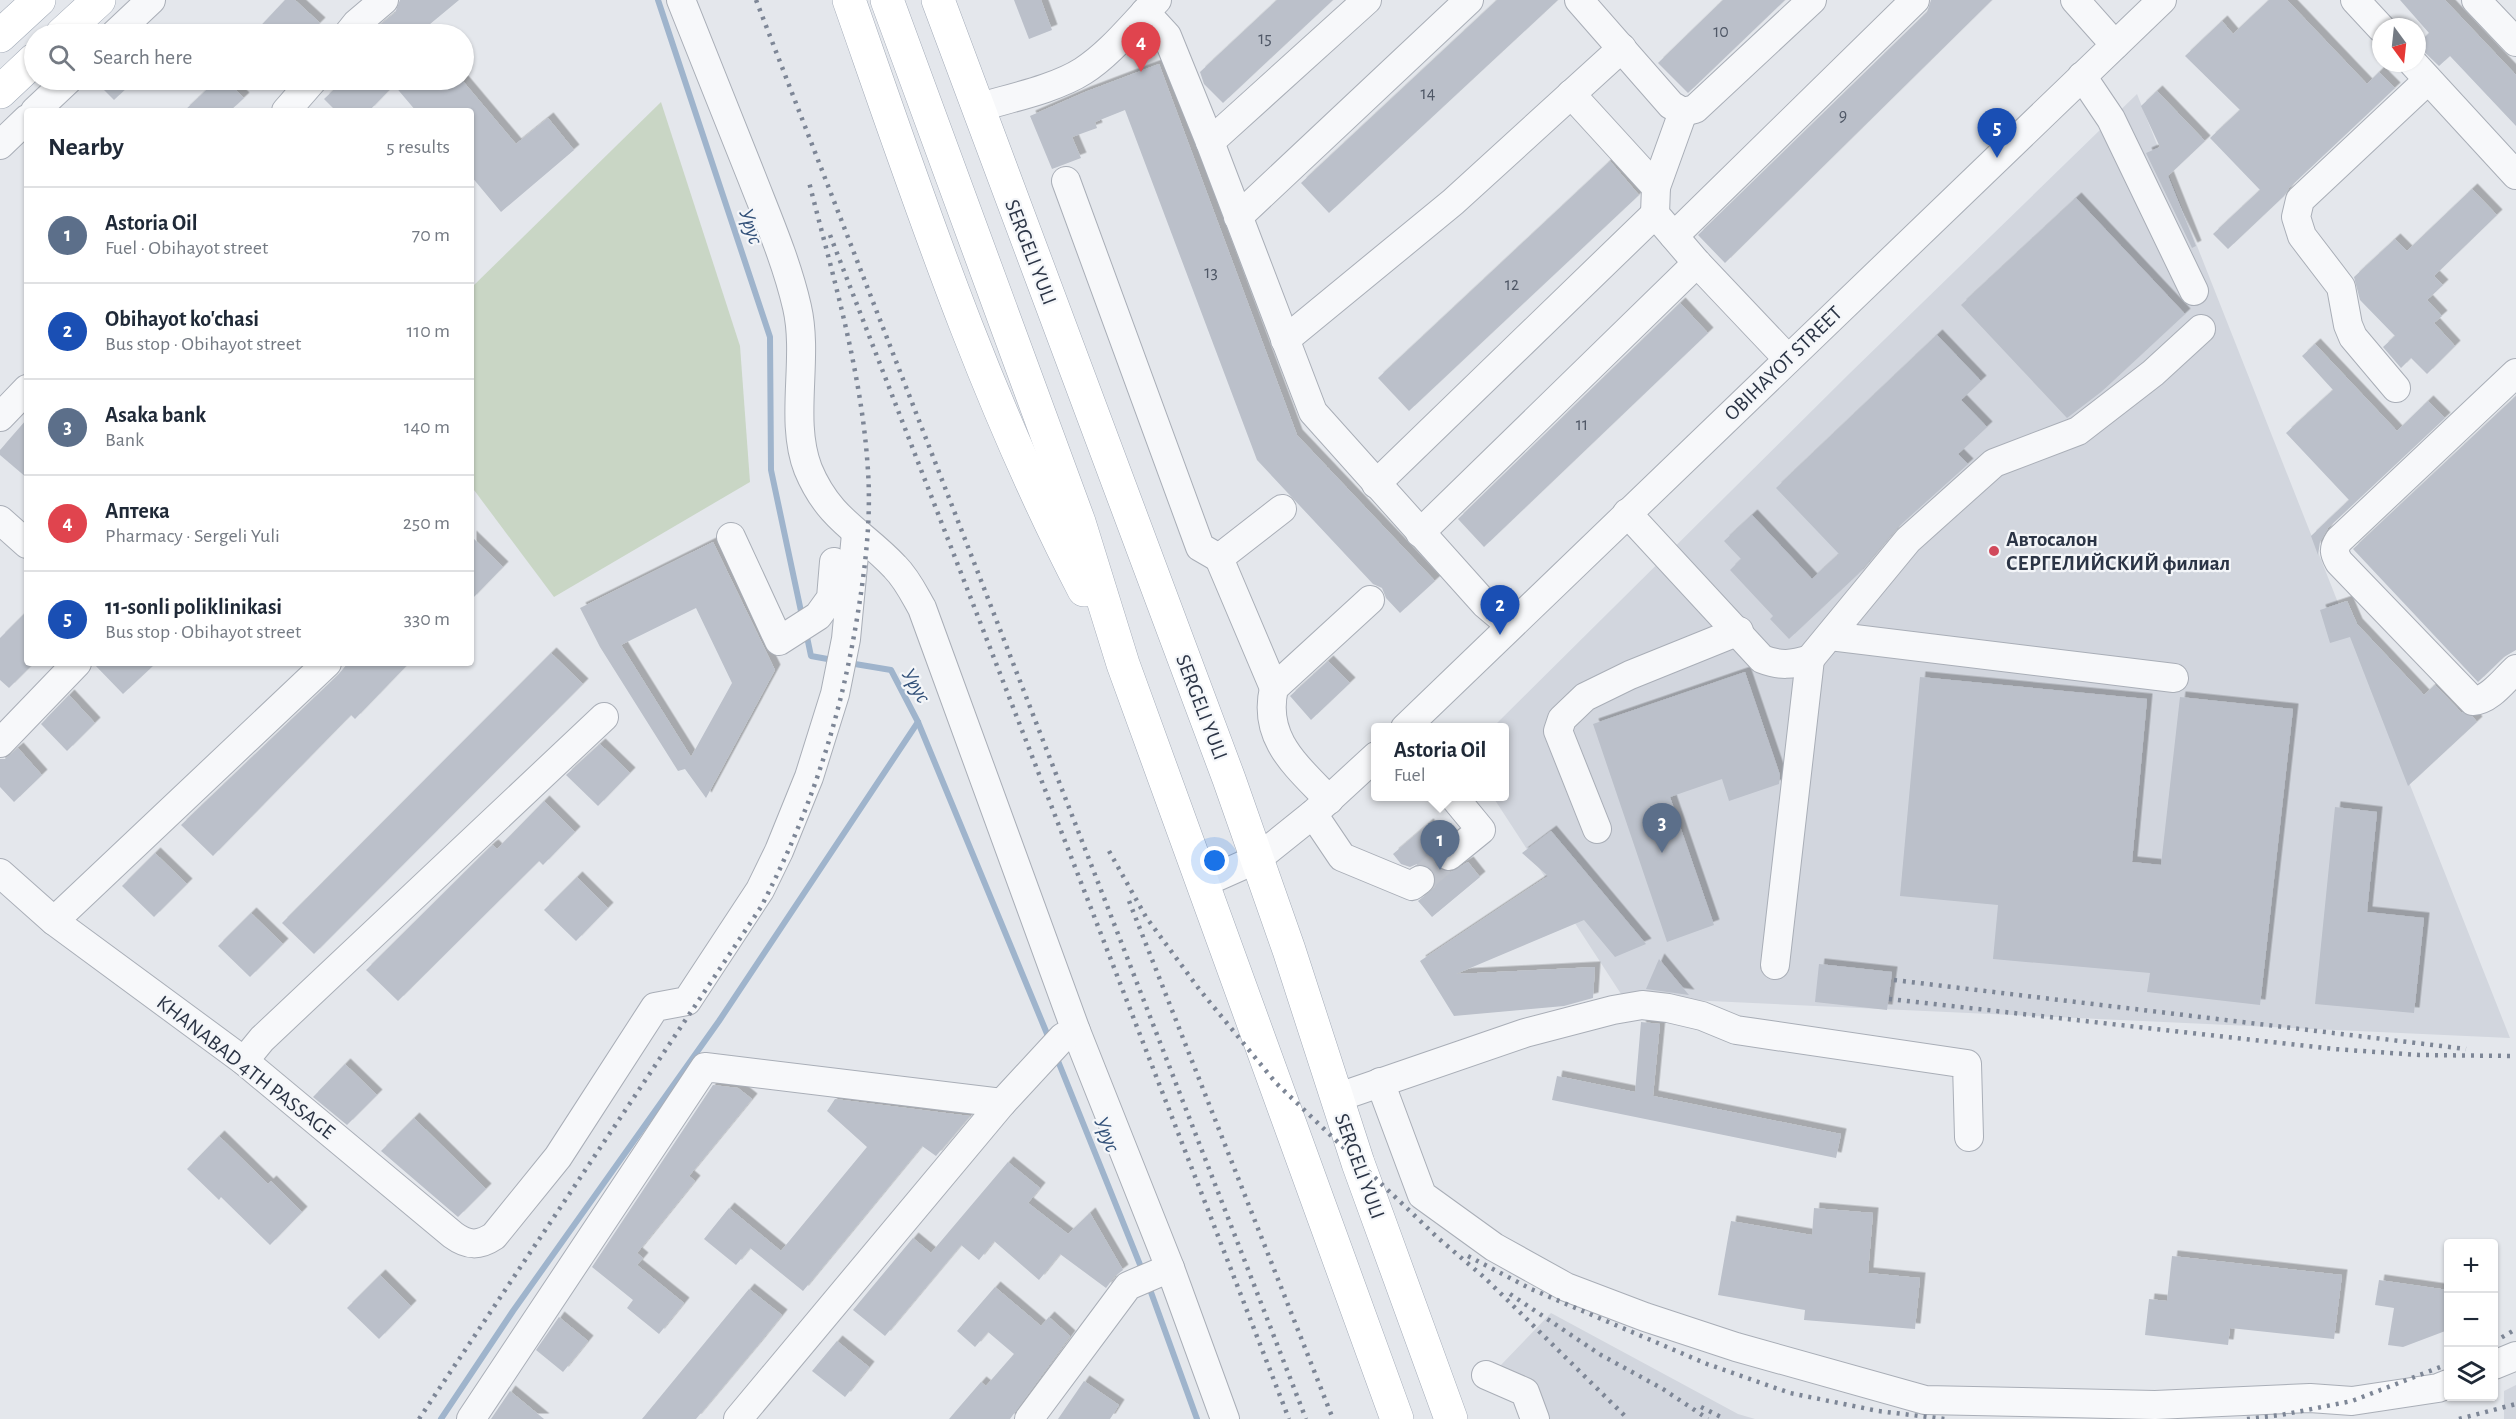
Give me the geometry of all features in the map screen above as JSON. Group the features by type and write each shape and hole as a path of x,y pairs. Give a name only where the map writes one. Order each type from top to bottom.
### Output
{"main road":[{"path":"0,36 39,0"},
{"path":"73,24 99,0"},
{"path":"849,0 968,333 1054,533 1123,664"},
{"path":"887,0 1079,522 1123,664 1397,1419"},
{"name":"SERGELI YULI","path":"938,0 1257,859 1336,1098 1451,1419"},
{"path":"0,92 24,69"}],"street":[{"path":"126,24 151,0"},
{"path":"356,24 384,0"},
{"path":"681,0 763,206 795,296 802,349 802,444 808,468 824,500 848,526 895,566 922,608 1060,1042 1170,1268 1225,1419"},
{"path":"1210,142 1367,0"},
{"path":"1238,217 1469,0"},
{"path":"1579,0 1671,105 1683,112 1695,109 1812,0"},
{"path":"1674,236 1915,0"},
{"path":"2075,0 2115,45"},
{"name":"OBIHAYOT STREET","path":"1410,723 2162,0"},
{"path":"2355,0 2372,18"},
{"path":"2476,0 2516,42"},
{"path":"977,108 1059,82 1082,72 1102,56 1151,6 1167,36 1210,142 1312,412 1485,604 1510,625"},
{"path":"1285,340 1453,202 1622,48"},
{"path":"2396,388 2353,338 2348,325 2341,287 2302,236 2296,217 2300,200 2420,72"},
{"path":"2422,72 2516,175"},
{"path":"2082,76 2111,119 2194,291"},
{"path":"38,108 57,90"},
{"path":"289,108 304,90"},
{"path":"1571,94 1655,201 1674,236 1788,358"},
{"path":"1376,484 1655,201 1683,112"},
{"path":"0,145 24,122"},
{"path":"1066,181 1200,547 1219,558 1274,688"},
{"path":"1420,532 1697,263"},
{"path":"1628,513 1739,631 1750,648 1762,659 1778,665 1810,659 1908,540 1994,463 2078,431 2153,372 2201,329"},
{"path":"2516,373 2334,547 2334,554 2339,562 2473,701 2481,701 2516,669"},
{"path":"0,417 24,392"},
{"path":"1219,558 1282,509"},
{"path":"0,520 24,541"},
{"path":"731,537 779,641 818,616 831,598 848,526"},
{"name":"KHANABAD 4TH PASSAGE","path":"0,873 54,921 244,1061 464,1243 475,1245 494,1236 558,1157 655,1007 687,1001 760,890 796,810 835,694 846,639 848,526"},
{"path":"1370,600 1274,688 1270,706 1274,729 1287,757 1321,807 1342,857 1412,886 1420,880"},
{"path":"1597,829 1558,731 1562,719 1585,697 1630,675 1739,631"},
{"path":"1830,636 2174,678"},
{"path":"1775,965 1810,659"},
{"path":"0,743 74,666"},
{"path":"54,921 324,666"},
{"path":"244,1061 262,1039 604,717"},
{"path":"1203,883 1257,859 1321,807 1371,761"},
{"path":"1449,856 1481,830 1457,801"},
{"path":"1336,1098 1526,1033 1613,1010 1642,1005 1702,1016 1736,1030 1967,1064 1969,1137"},
{"path":"738,1419 1002,1103 1060,1042"},
{"path":"471,1419 705,1067 1002,1103"},
{"path":"1380,1082 1422,1195 1494,1247 1566,1287 1645,1317 1736,1347 1925,1400 1979,1410 2310,1398 2352,1401 2438,1388 2444,1385"},
{"path":"1029,1419 1128,1286 1170,1268"},
{"path":"2498,1363 2516,1356"},
{"path":"1486,1375 1525,1392 1535,1419"}],"shaded area":[{"name":"Автосалон СЕРГЕЛИЙСКИЙ филиал","path":"2137,94 2510,1038 1623,997 1496,801 1509,801 1509,723 1497,723 1849,374"},
{"path":"1551,1313 1738,1414 1755,1419 1520,1419 1500,1366"},
{"path":"2516,1385 2516,1419 2504,1419 2504,1391"}],"green space":[{"path":"661,102 740,346 750,482 554,597 474,490 474,285"}],"building":[{"path":"285,0 295,0 320,23 319,24 262,24"},
{"path":"400,0 459,0 430,24 381,24 395,13"},
{"path":"1014,0 1041,0 1052,30 1029,39"},
{"path":"1277,0 1333,0 1223,103 1204,84 1200,72"},
{"path":"1497,0 1558,0 1329,213 1301,183"},
{"path":"1723,0 1785,0 1688,93 1658,63"},
{"path":"1931,0 1992,0 1725,263 1698,235 1927,12"},
{"path":"2269,0 2287,0 2367,84 2379,72 2395,88 2228,249 2213,234 2260,190 2210,138 2240,110 2185,56 2222,21 2233,34"},
{"path":"2400,0 2445,0 2516,75 2516,126 2450,56 2439,66 2426,54 2426,36 2429,33 2426,30 2426,18 2416,18"},
{"path":"1159,64 1297,435 1435,581 1400,613 1386,598 1382,588 1373,584 1257,460 1125,110 1095,122 1097,128 1072,137 1081,158 1052,169 1030,116"},
{"path":"104,90 124,90 114,100"},
{"path":"206,90 236,90 244,98 233,108 187,108"},
{"path":"333,90 389,90 372,108 333,108 324,99"},
{"path":"398,90 470,90 516,144 548,118 574,150 501,212 474,180 474,108 413,108"},
{"path":"2157,91 2205,141 2168,176 2196,246 2192,248 2146,153 2160,147 2141,106"},
{"path":"1610,161 1639,195 1409,411 1378,378"},
{"path":"2472,189 2497,215 2434,276 2443,285 2427,300 2442,316 2434,323 2455,346 2427,374 2411,358 2401,368 2383,347 2395,336 2360,300 2354,277 2395,239 2407,251"},
{"path":"2076,198 2185,314 2101,392 2067,418 1961,305"},
{"path":"1680,303 1708,333 1484,547 1458,519"},
{"path":"1937,335 1981,381 1961,400 1987,427 1958,454 1968,464 1897,528 1858,574 1789,639 1770,619 1773,616 1730,570 1741,559 1724,541 1752,515 1812,579 1839,554 1776,488"},
{"path":"2315,344 2397,431 2428,401 2445,418 2328,528 2320,542 2318,555 2311,536 2349,500 2286,433 2333,390 2302,356"},
{"path":"2516,396 2516,650 2504,657 2478,682 2353,549"},
{"path":"24,422 24,475 0,455 0,450"},
{"path":"474,539 503,567 474,597"},
{"path":"713,542 775,670 706,798 685,769 678,771 600,647 580,608","holes":["696,608 732,683 691,757 621,645"]},
{"path":"2347,601 2357,624 2424,695 2435,685 2461,712 2473,717 2477,722 2408,786 2350,637 2330,643 2320,610"},
{"path":"24,614 24,666 31,666 9,688 0,680 0,638"},
{"path":"551,653 583,684 314,954 282,923"},
{"path":"1328,661 1350,683 1311,720 1290,696"},
{"path":"96,666 153,666 123,694"},
{"path":"346,666 406,666 355,719 351,715 213,856 181,825"},
{"path":"1745,672 1780,775 1779,784 1729,801 1722,779 1670,797 1714,925 1667,942 1593,724"},
{"path":"1920,677 2147,699 2132,862 2161,865 2180,697 2293,709 2260,1005 2147,992 2150,973 1993,959 1998,905 1900,896"},
{"path":"69,695 95,723 67,751 41,724"},
{"path":"600,744 630,773 598,806 566,775"},
{"path":"18,748 42,775 14,802 0,787 0,759 5,759"},
{"path":"544,801 575,832 543,865 539,861 398,1001 366,970 490,847 493,845 497,849"},
{"path":"2335,807 2377,812 2367,912 2424,918 2414,1013 2315,1004"},
{"path":"1428,824 1442,841 1433,851 1433,859 1437,867 1451,872 1468,862 1480,877 1432,917 1418,901 1435,887 1436,879 1433,871 1426,865 1417,864 1410,867 1401,864 1393,854"},
{"path":"1551,831 1646,944 1615,957 1584,920 1456,974 1595,967 1593,998 1564,1006 1454,1016 1420,961 1548,876 1522,853"},
{"path":"155,853 187,884 154,917 122,886"},
{"path":"577,877 608,908 576,941 544,910"},
{"path":"251,913 283,944 250,977 218,946"},
{"path":"1659,959 1689,995 1646,989"},
{"path":"1819,964 1892,972 1887,1010 1815,1002"},
{"path":"1641,1022 1660,1024 1653,1096 1841,1134 1836,1158 1552,1100 1557,1076 1635,1092"},
{"path":"345,1064 377,1095 347,1125 313,1097"},
{"path":"713,1085 738,1088 752,1099 689,1176 695,1181 637,1253 643,1258 637,1265 684,1303 659,1334 627,1308 633,1300 592,1267"},
{"path":"835,1099 970,1116 936,1156 922,1146 803,1291 750,1248 736,1265 704,1239 729,1208 781,1251 867,1147 827,1111"},
{"path":"414,1118 486,1189 458,1217 381,1151"},
{"path":"219,1136 268,1184 271,1181 302,1212 270,1245 221,1197 219,1200 187,1169"},
{"path":"1008,1162 1040,1188 1028,1203 1068,1234 1090,1213 1123,1270 1106,1288 1060,1254 1039,1280 994,1241 979,1260 961,1245 885,1336 853,1310 913,1238 931,1253"},
{"path":"1814,1208 1873,1213 1868,1273 1920,1278 1915,1329 1804,1320 1805,1310 1718,1295 1731,1221 1812,1235"},
{"path":"2172,1256 2342,1275 2334,1339 2230,1328 2228,1345 2145,1335 2149,1299 2167,1301"},
{"path":"380,1275 411,1306 379,1339 347,1308"},
{"path":"2379,1280 2444,1289 2444,1332 2403,1347 2388,1345 2394,1308 2375,1305"},
{"path":"995,1287 1041,1326 1049,1317 1070,1336 1010,1419 949,1419 981,1382 986,1386 1014,1354 988,1332 975,1347 957,1331"},
{"path":"749,1289 782,1315 757,1346 696,1419 642,1419"},
{"path":"559,1317 588,1341 563,1372 536,1350"},
{"path":"837,1341 869,1367 845,1397 812,1371"},
{"path":"1084,1381 1119,1405 1110,1419 1058,1419"},
{"path":"510,1391 544,1419 491,1419"}],"waterway":[{"name":"Урус","path":"658,0 770,337 771,470 802,616"},
{"name":"Урус","path":"806,632 811,656 833,660"},
{"name":"Урус","path":"849,663 891,670 918,722 1050,1041"},
{"path":"441,1419 513,1311 719,1021 918,722"},
{"name":"Урус","path":"1056,1056 1143,1272"},
{"name":"Урус","path":"1148,1284 1197,1419"}],"tunnel":[{"path":"1420,880 1449,856"}],"railway":[{"path":"756,0 1306,1419"},
{"path":"419,1419 761,907 795,834 823,761 844,685 859,606 867,539 869,488 865,434 853,361 809,182"},
{"path":"830,235 1289,1419"},
{"path":"1109,851 1146,917 1199,989 1276,1083 1438,1238 1485,1278 1628,1419"},
{"path":"1129,901 1333,1419"},
{"path":"1894,980 2466,1049"},
{"path":"1889,999 2334,1049 2419,1055 2516,1056"},
{"path":"1468,1256 1531,1289 1707,1364 1790,1393 1878,1411 1945,1419"},
{"path":"1510,1294 1601,1355 1663,1389 1708,1419"},
{"path":"2498,1340 2516,1329"},
{"path":"2247,1419 2281,1415 2352,1401 2444,1366"},
{"path":"2459,1419 2516,1404"},
{"path":"1701,1407 1725,1419"}],"place":[{"name":"Аптека","path":"1141,72"},
{"name":"11-sonli poliklinikasi","path":"1997,158"},
{"name":"Автосалон СЕРГЕЛИЙСКИЙ филиал","path":"1994,551"},
{"name":"Obihayot ko'chasi","path":"1500,635"},
{"name":"Asaka bank","path":"1662,853"},
{"name":"Astoria Oil","path":"1440,870"}]}
